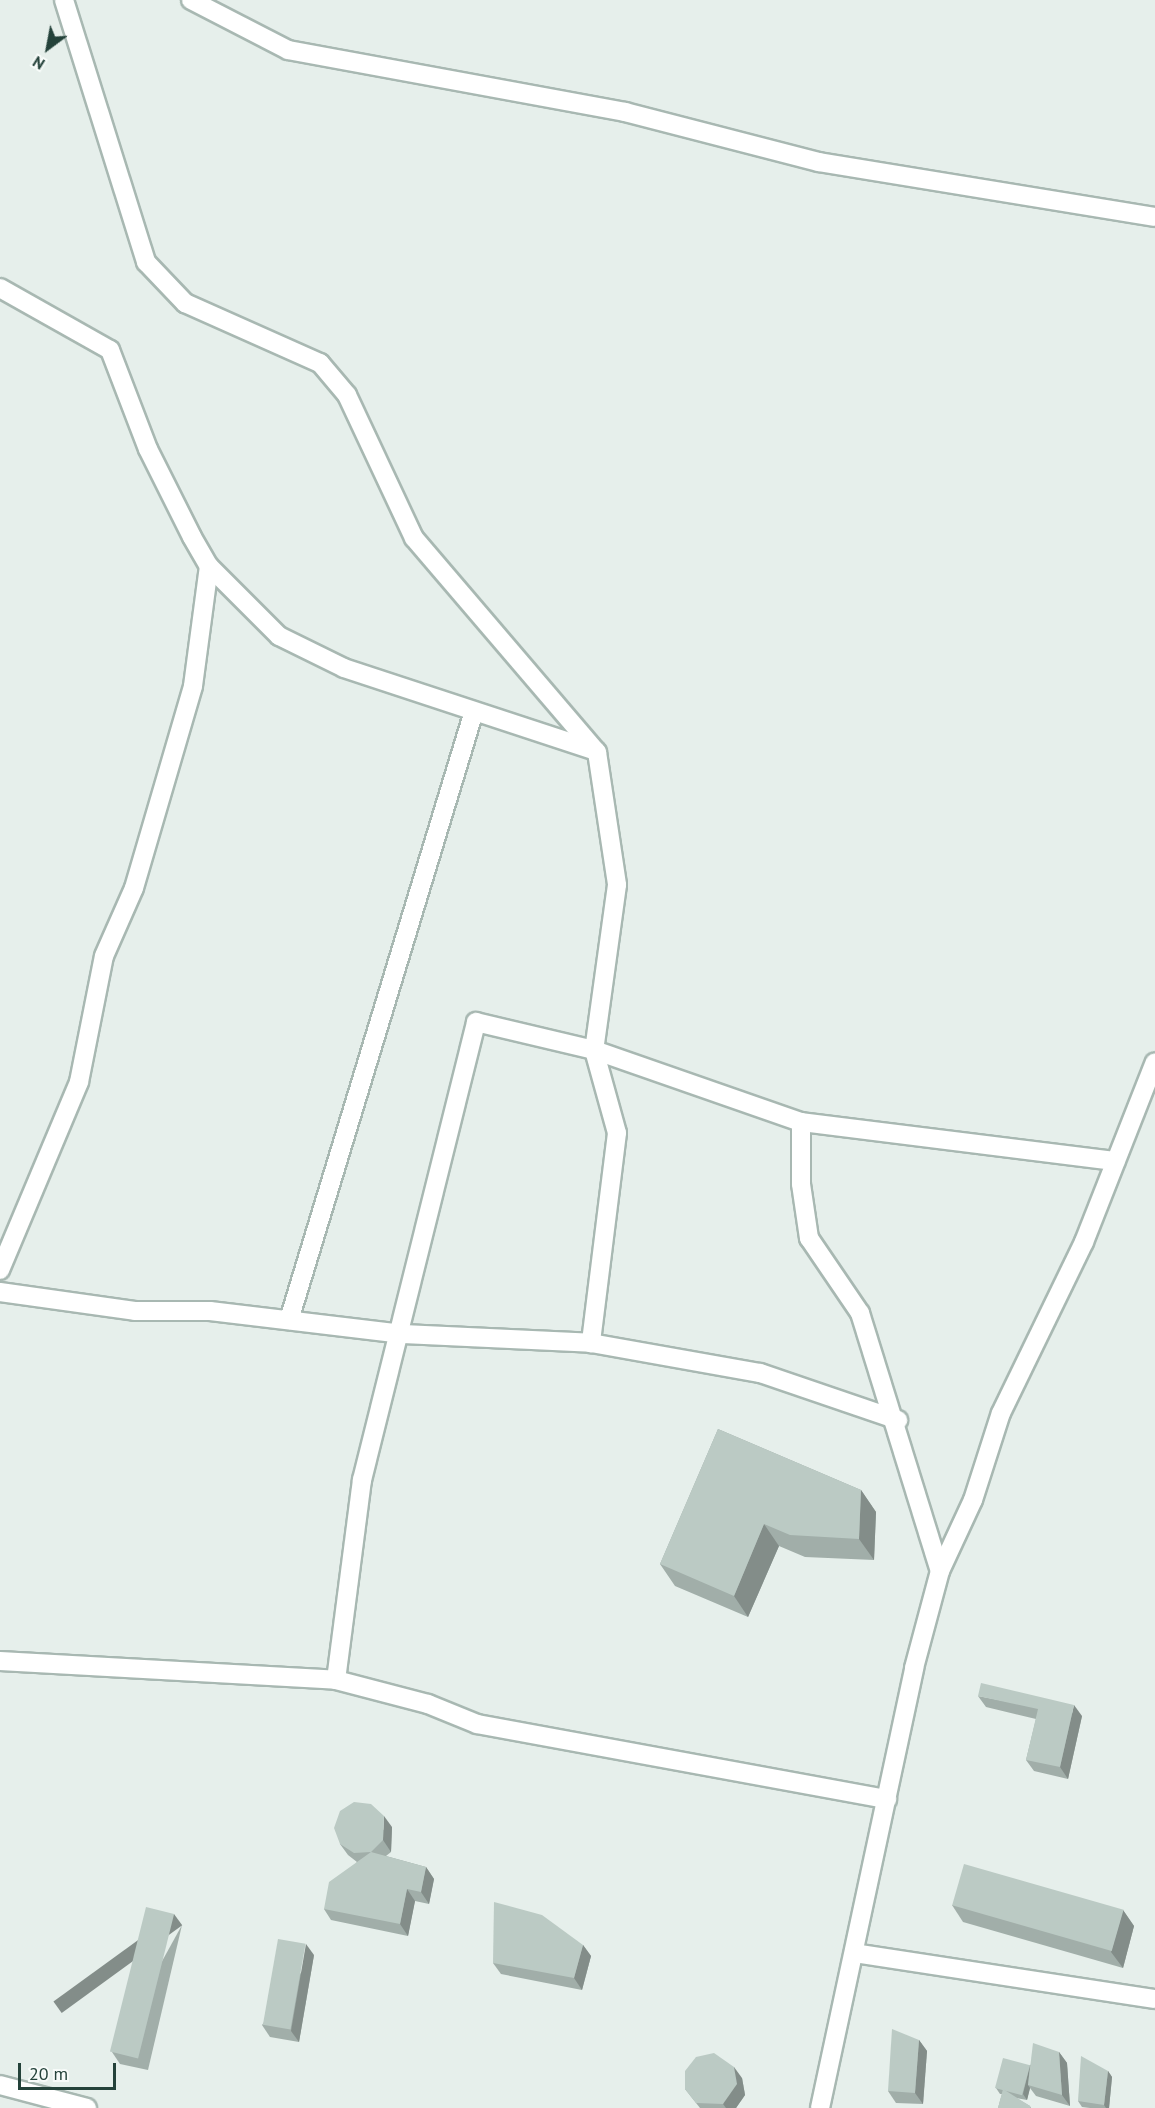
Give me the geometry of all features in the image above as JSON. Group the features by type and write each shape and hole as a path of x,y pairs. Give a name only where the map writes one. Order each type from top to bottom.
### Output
{"street":[{"path":"64,0 146,262 185,303 320,363 346,395 414,538 597,752 617,885 594,1050 617,1133 591,1343"},
{"path":"191,0 288,50 625,111 819,162 1155,217"},
{"path":"0,288 110,350 148,449 209,566 279,636 344,668 597,752"},
{"path":"0,1270 79,1082 104,956 134,888 193,686 209,566"},
{"path":"289,1320 474,711"},
{"path":"336,1680 362,1480 403,1334 476,1022 594,1050 801,1122 1116,1161"},
{"path":"820,2108 887,1799 940,1571 973,1500 1001,1413 1084,1242 1155,1062"},
{"path":"801,1122 801,1184 809,1238 860,1313 898,1420 940,1571"},
{"path":"0,1292 135,1311 210,1311 403,1334 591,1343 760,1373 898,1420"},
{"path":"0,1660 336,1680 428,1704 477,1724 887,1799"},
{"path":"854,1953 1155,1999"},
{"path":"0,2085 87,2108"}],"building":[{"path":"718,1429 861,1490 859,1539 790,1535 764,1524 734,1596 660,1564"},
{"path":"981,1683 1074,1705 1060,1767 1026,1760 1038,1709 978,1696"},
{"path":"354,1802 371,1804 384,1816 383,1840 371,1852 354,1853 340,1844 334,1828 340,1811"},
{"path":"371,1852 426,1867 421,1892 407,1889 400,1924 324,1909 329,1882"},
{"path":"964,1864 1124,1910 1112,1951 952,1905"},
{"path":"494,1902 542,1915 583,1945 574,1978 493,1963"},
{"path":"146,1907 174,1914 138,2059 110,2052"},
{"path":"278,1939 306,1944 290,2030 263,2025"},
{"path":"892,2029 919,2040 915,2093 888,2091"},
{"path":"1033,2043 1059,2052 1062,2095 1028,2085"},
{"path":"714,2053 734,2067 737,2084 723,2104 696,2103 685,2089 685,2071 696,2057"},
{"path":"1081,2056 1108,2071 1104,2105 1078,2101"},
{"path":"1003,2058 1030,2065 1022,2095 995,2088"},
{"path":"1003,2089 1030,2106 1030,2108 998,2108"}]}
